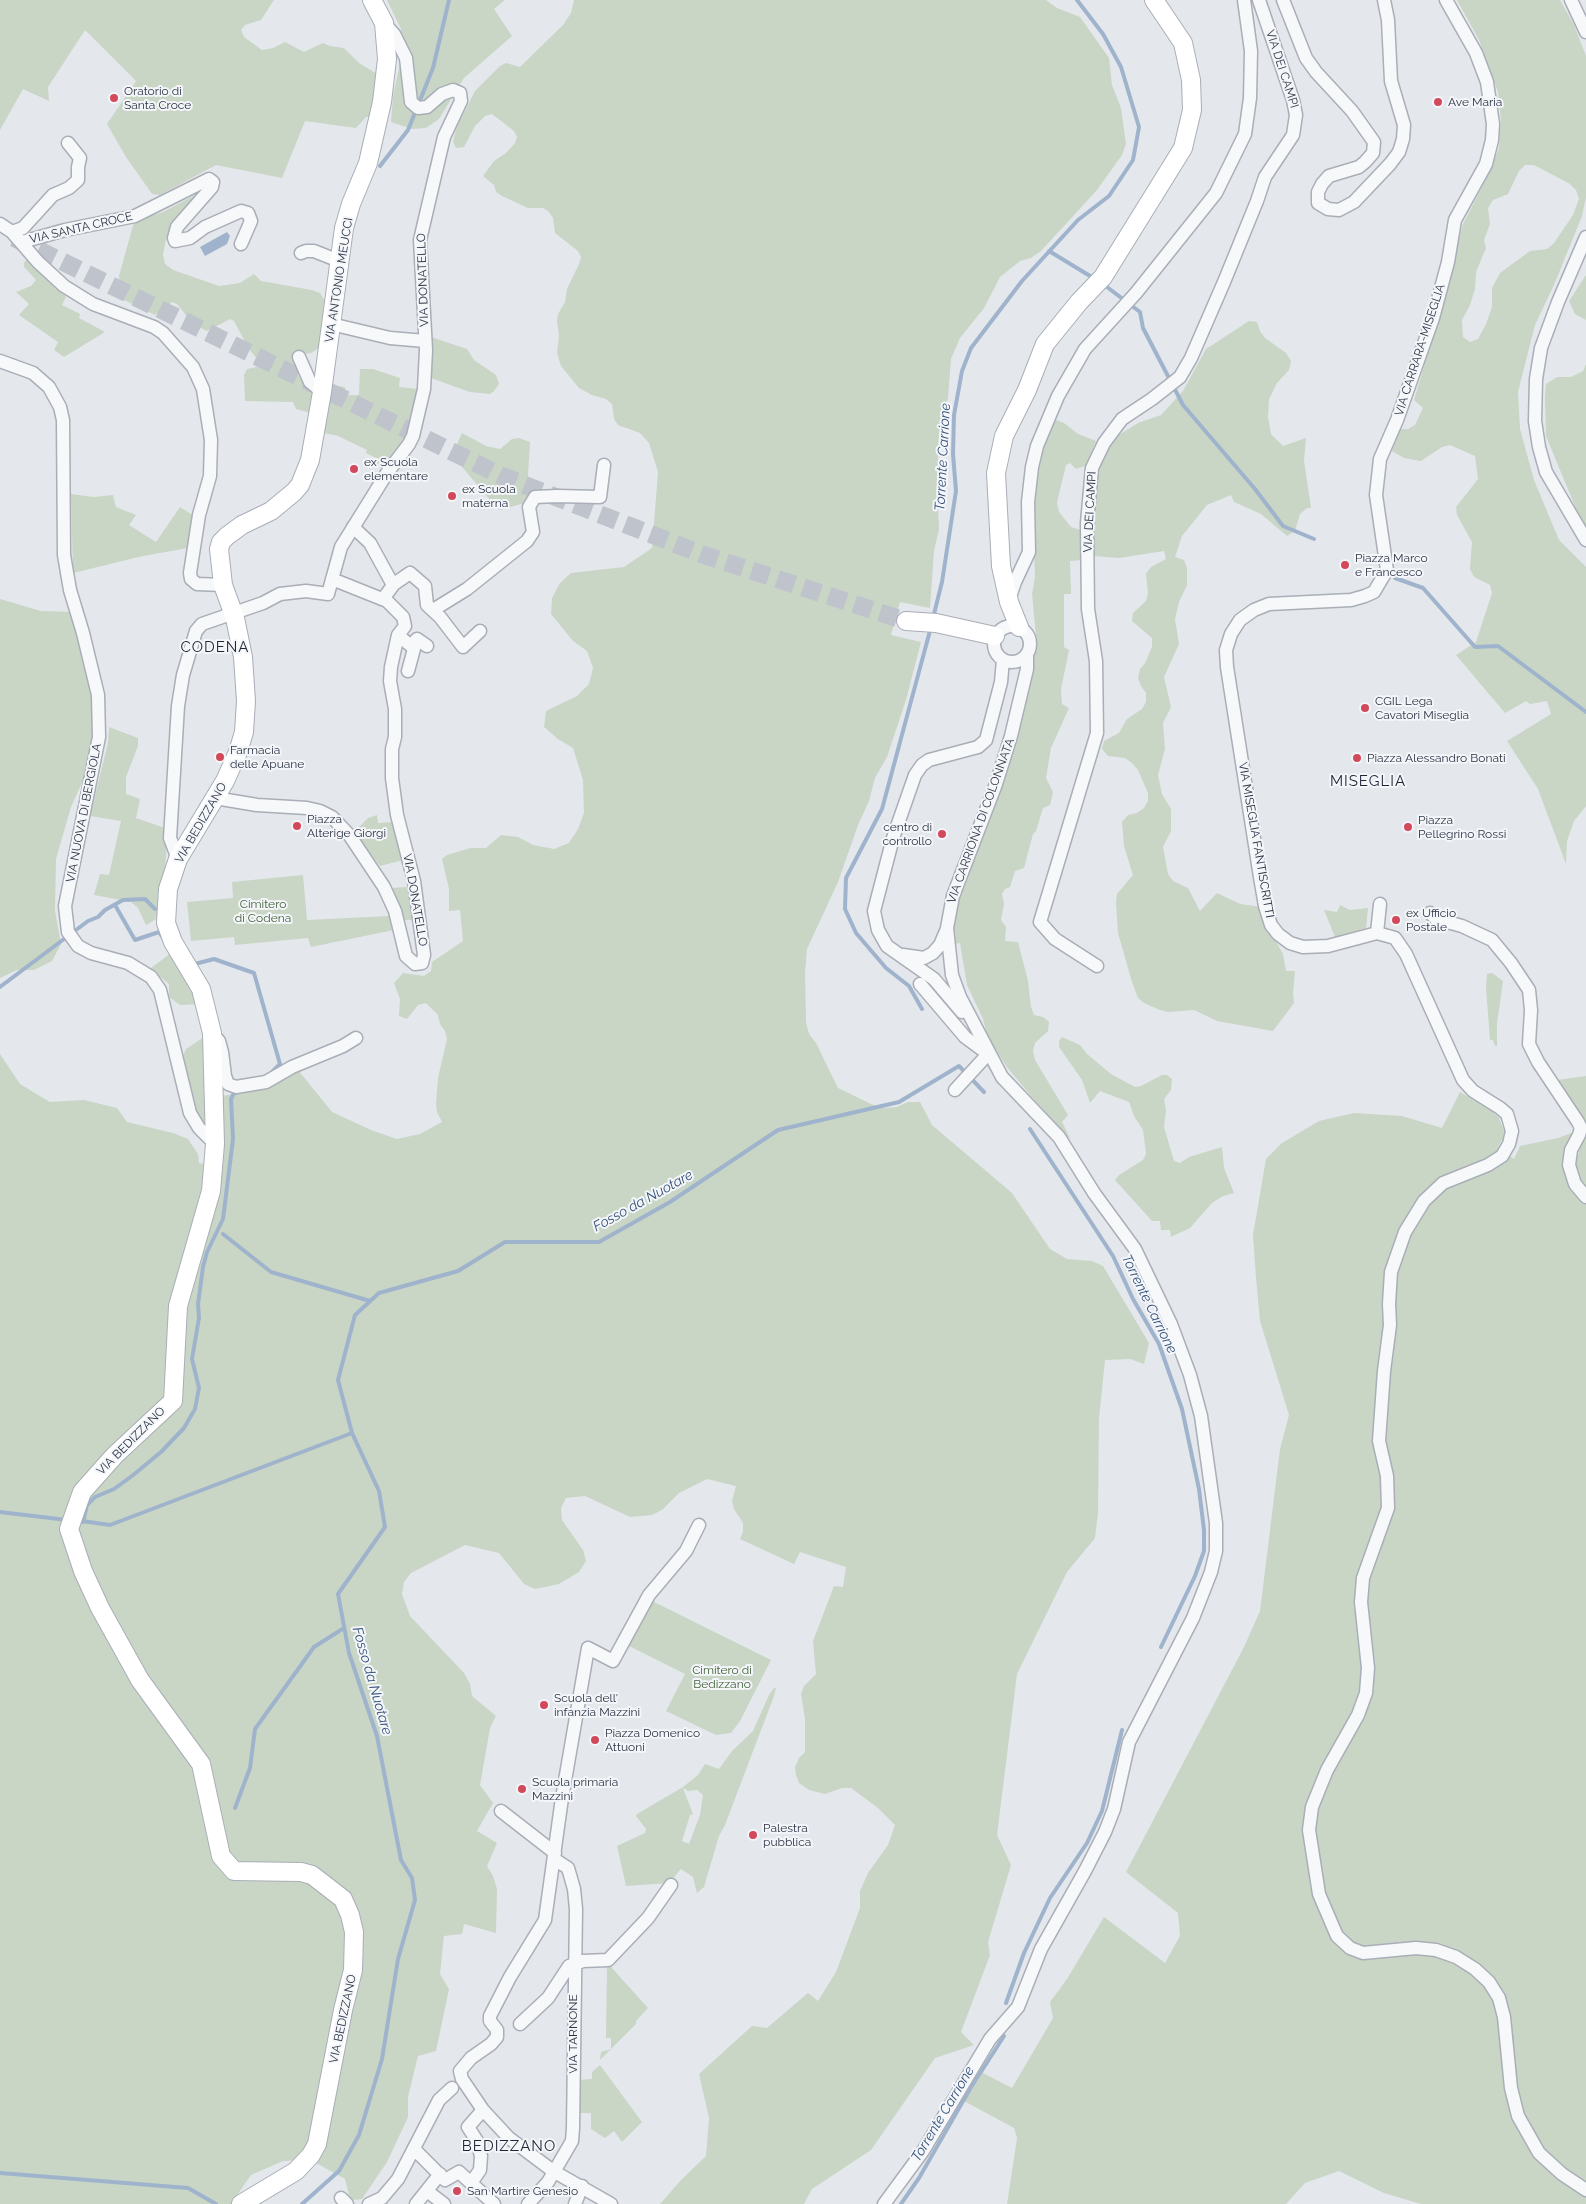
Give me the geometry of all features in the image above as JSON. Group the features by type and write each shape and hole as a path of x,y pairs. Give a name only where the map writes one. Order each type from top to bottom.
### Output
{"street":[{"path":"372,0 384,23"},
{"name":"VIA CARRIONA DI COLONNATA","path":"979,1032 934,979 896,953 881,937 874,911 880,884 910,786 922,765 929,760 978,747 986,740 1001,682 1003,639 1009,602 1001,566 996,473 1004,436 1027,390 1046,344 1078,302 1103,277 1183,148 1192,110 1191,80 1183,43 1154,0"},
{"path":"1009,602 1015,582 1029,552 1028,502 1032,467 1044,426 1058,396 1085,349 1118,315 1216,194 1245,134 1250,98 1251,51 1244,0"},
{"name":"VIA DEI CAMPI","path":"1097,966 1055,939 1040,922 1096,733 1096,661 1088,610 1087,522 1092,468 1104,443 1122,419 1180,377 1191,358 1224,282 1265,177 1276,158 1286,149 1295,128 1296,115 1293,100 1259,0"},
{"path":"1283,0 1306,58 1316,72 1352,111 1374,142 1373,154 1359,167 1330,176 1322,184 1318,192 1318,203 1328,209 1339,210 1354,202 1390,164 1399,152 1403,139 1404,125 1391,81 1388,20 1384,0"},
{"name":"VIA CARRARA-MISEGLIA","path":"1374,592 1387,570 1376,496 1380,459 1397,420 1433,318 1448,262 1455,220 1486,164 1492,140 1493,124 1487,82 1476,53 1446,0"},
{"path":"1571,0 1586,32"},
{"name":"VIA ANTONIO MEUCCI","path":"235,616 223,585 219,549 221,542 242,525 271,512 285,501 300,485 310,460 332,324 344,228 351,204 368,163 382,102 387,59 384,23"},
{"name":"VIA DONATELLO","path":"235,616 280,594 306,591 328,594 338,553 413,436 424,389 425,341 420,240 444,137 461,100 460,93 453,90 442,94 427,107 418,108 411,102 406,58 394,34 384,23"},
{"name":"VIA SANTA CROCE","path":"12,232 23,228 53,195 69,188 78,180 80,158 68,143"},
{"name":"VIA SANTA CROCE","path":"22,242 64,230 135,216 209,179 213,182 212,187 177,227 175,241 190,238 205,227 241,211 248,213 250,221 240,244"},
{"name":"VIA SANTA CROCE","path":"0,224 12,232 38,262 64,286 92,304 159,330 175,344 193,367 203,389 211,440 210,476 199,515 190,579 197,584 223,585"},
{"path":"1586,237 1558,302 1540,355 1536,379 1535,421 1539,448 1546,472 1586,540"},
{"path":"301,253 314,251 339,261"},
{"path":"332,324 390,338 425,341"},
{"path":"299,357 310,382 322,392"},
{"name":"VIA NUOVA DI BERGIOLA","path":"0,361 33,373 49,387 60,407 63,420 64,555 70,590 98,695 98,737 65,906 68,932 78,946 91,953 128,963 151,977 160,990 190,1113 199,1128 215,1144"},
{"path":"433,610 467,589 527,541 533,532 529,507 535,498 546,496 600,497 604,465"},
{"path":"353,527 370,543 393,585"},
{"path":"382,599 393,585 410,573 424,586 426,605 433,610 463,647 480,631"},
{"path":"332,579 388,601 403,617 405,626 398,635 414,649 408,670"},
{"name":"VIA MISEGLIA FANTISCRITTI","path":"1374,592 1351,600 1269,604 1254,610 1240,620 1231,634 1226,650 1248,807 1265,906 1272,925 1278,934 1290,943 1304,946 1328,946 1385,935"},
{"path":"178,859 170,838 178,706 183,675 196,631 202,624 235,616"},
{"name":"VIA BEDIZZANO","path":"235,616 243,657 245,683 244,732 238,752 215,798 178,859 168,889 166,923 173,942 201,989 212,1033 215,1144 211,1191 178,1306 173,1401 115,1455 82,1492 69,1529 83,1571 100,1608 140,1680 201,1764 221,1856 234,1871 301,1872 312,1875 343,1899 350,1915 354,1932 353,1970 343,2010 317,2144 311,2155 296,2171 241,2204"},
{"path":"911,622 933,633 1003,639 1008,662 1019,661 1027,654"},
{"name":"VIA DONATELLO","path":"215,798 257,805 307,808 320,811 332,817 350,836 384,886 394,911 406,956 415,964 422,963 424,955 414,882 397,815 392,778 395,709 390,681 398,635"},
{"path":"411,646 417,639 427,646"},
{"name":"VIA CARRIONA DI COLONNATA","path":"896,953 914,958 924,958 933,954 940,945 947,928 952,896 996,784 1011,736 1027,669 1030,639 1003,639"},
{"path":"1384,902 1385,935 1406,954 1463,1080 1473,1091 1507,1114 1512,1131 1509,1144 1502,1156 1488,1165 1443,1183 1424,1201 1405,1232 1391,1272 1390,1325 1379,1441 1389,1494 1388,1508 1363,1578 1361,1602 1368,1668 1366,1693 1358,1714 1317,1792 1312,1807 1309,1830 1311,1851 1319,1894 1337,1936 1350,1948 1363,1953 1416,1948 1436,1950 1456,1957 1475,1969 1489,1982 1499,1998 1504,2017 1511,2088 1518,2116 1539,2153 1562,2174 1586,2190"},
{"path":"1430,913 1436,919 1462,926 1492,940 1511,963 1527,987 1531,1001 1529,1044 1538,1062 1578,1122 1580,1128 1579,1135 1571,1150 1569,1165 1575,1184 1586,1197"},
{"name":"VIA CARRIONA DI COLONNATA","path":"884,2204 923,2150 990,2039 1018,2007 1041,1949 1105,1832 1114,1808 1129,1742 1193,1618 1211,1572 1216,1551 1216,1523 1201,1416 1190,1375 1171,1324 1135,1249 1089,1185 1059,1137 1002,1077 988,1054 979,1032 960,997 952,975 947,928"},
{"path":"920,984 965,1037 988,1054 955,1090"},
{"path":"212,1033 219,1042 228,1084 236,1087 266,1082 292,1067 343,1046 356,1038"},
{"path":"612,2204 553,2171 509,2138 483,2110 462,2079 460,2071 471,2058 499,2038 497,2030 490,2022 490,2016 510,1977 545,1920 588,1648 613,1661 649,1595 686,1551 699,1525"},
{"name":"VIA TARNONE","path":"501,1811 568,1868 574,1889 572,2141 544,2188 528,2204"},
{"path":"520,2024 548,1998 566,1968 582,1961 608,1960 648,1918 671,1885"},
{"path":"369,2204 386,2194 398,2180 439,2100 452,2088"},
{"path":"471,2183 480,2170 480,2156 477,2143 468,2127 483,2110"},
{"path":"415,2150 450,2175 471,2183 494,2204"},
{"path":"416,2204 427,2191 450,2175"},
{"path":"575,2204 582,2186"},
{"path":"427,2191 444,2204"}],"green space":[{"path":"0,0 274,0 261,20 245,25 241,30 244,37 262,50 273,48 285,42 304,52 323,43 344,48 359,63 377,74 373,117 366,117 356,128 305,121 282,178 216,165 160,195 152,194 126,157 107,124 136,81 85,30 48,87 49,101 23,89 0,130"},
{"path":"387,0 505,0 494,9 512,36 464,78 439,119 426,128 412,129 391,122 393,96 400,64 401,29"},
{"path":"574,0 1046,0 1057,8 1080,17 1109,58 1112,85 1121,108 1126,144 1122,155 1097,190 1041,251 1031,258 1020,261 1000,277 984,308 960,338 951,359 948,398 939,433 937,480 939,529 934,551 930,608 900,602 891,635 921,642 906,700 887,757 875,778 869,801 858,825 838,882 807,949 805,973 806,1022 809,1034 816,1043 838,1088 883,1108 897,1107 908,1102 920,1102 932,1125 1012,1193 1050,1249 1067,1259 1092,1261 1103,1266 1149,1343 1144,1364 1130,1359 1105,1360 1099,1418 1098,1513 1095,1538 1067,1572 1017,1674 997,1835 1011,1865 988,1942 990,1955 961,2032 974,2045 935,2058 871,2150 812,2189 804,2204 660,2204 706,2156 709,2118 699,2074 752,2026 767,2028 808,1993 818,2001 836,1972 860,1908 860,1891 868,1873 888,1845 895,1825 878,1808 851,1788 842,1788 825,1794 809,1790 799,1783 796,1775 795,1767 799,1758 805,1752 805,1719 801,1694 804,1686 816,1674 813,1641 834,1586 843,1587 846,1567 800,1552 794,1564 740,1539 743,1532 743,1523 734,1509 732,1501 736,1486 707,1479 679,1493 662,1510 652,1515 630,1517 585,1496 566,1498 561,1508 562,1520 583,1550 586,1561 579,1572 559,1584 535,1589 524,1584 499,1553 465,1545 411,1573 404,1582 402,1594 410,1616 464,1673 470,1684 472,1696 496,1716 490,1728 480,1785 493,1803 477,1831 497,1843 487,1866 493,1876 497,1889 496,1933 464,1924 462,1934 444,1936 440,1974 449,1989 436,2051 418,2056 408,2097 408,2117 387,2162 362,2199 353,2200 349,2195 345,2179 318,2164 301,2160 283,2161 251,2175 231,2204 0,2204 0,1054 20,1084 50,1102 84,1100 117,1108 127,1122 173,1133 188,1139 198,1154 199,1163 221,1169 221,1096 250,1092 298,1070 332,1112 371,1130 397,1139 420,1134 442,1122 437,1112 436,1104 438,1078 447,1039 445,1031 440,1024 438,1015 426,1003 418,1005 407,1019 399,1016 400,999 394,983 403,973 424,976 431,971 432,962 463,941 460,910 449,911 449,889 442,859 447,855 470,848 486,848 501,835 518,837 533,845 554,849 569,843 578,829 584,813 583,780 573,748 558,739 544,727 546,711 577,696 589,684 593,668 587,651 573,641 551,614 552,598 560,583 571,573 624,567 652,548 658,472 649,443 640,433 618,425 614,419 612,404 606,399 592,395 579,388 561,366 557,353 559,335 558,314 565,302 567,289 581,257 578,251 555,233 553,218 549,212 543,208 528,208 502,196 496,192 494,185 483,176 494,161 506,153 515,143 517,137 514,131 492,114 485,116 475,126 464,147 456,148 453,142 456,129 475,91 500,66 506,63 520,67 563,25 571,13"},
{"path":"1457,0 1560,0 1574,25 1586,56 1586,197 1582,216 1554,285 1535,325 1518,392 1520,429 1534,480 1559,540 1586,567 1586,806 1574,821 1567,841 1566,864 1538,789 1507,741 1551,714 1547,701 1530,704 1526,701 1505,713 1456,655 1476,642 1492,593 1490,585 1474,577 1470,569 1472,542 1457,515 1456,507 1478,479 1475,456 1450,445 1442,447 1421,461 1404,458 1392,451 1400,429 1408,429 1415,425 1423,408 1414,400 1440,313 1463,224 1499,148 1501,120 1498,92 1479,40","holes":["1525,165 1534,165 1570,184 1576,190 1579,199 1573,215 1554,243 1547,249 1530,251 1500,273 1492,288 1492,307 1486,324 1478,339 1470,342 1463,337 1462,320 1470,305 1475,289 1476,272 1486,248 1484,240 1490,224 1488,208 1493,200 1508,194 1519,171"]},
{"path":"197,194 201,194 166,239 163,255 165,264 173,270 219,286 240,283 254,274 261,281 320,293 325,301 323,333 319,348 311,353 293,355 296,371 307,390 316,398 311,413 296,409 293,402 245,401 244,375 247,369 257,367 257,359 249,349 234,321 230,319 207,331 193,324 177,304 172,302 155,315 120,298 119,276 134,222 163,212"},
{"path":"28,257 66,297 62,305 80,314 79,318 105,332 64,357 54,350 58,342 19,315 29,304 16,292 31,286 36,280 24,267"},
{"path":"1586,275 1586,320 1575,314 1569,301"},
{"path":"1249,321 1257,322 1265,338 1286,353 1291,361 1289,370 1277,383 1269,399 1268,417 1271,434 1283,446 1306,438 1304,461 1311,508 1307,508 1300,514 1295,531 1287,536 1261,514 1234,502 1231,495 1207,505 1182,536 1175,557 1184,560 1187,568 1187,585 1179,602 1175,619 1179,644 1164,677 1171,707 1163,723 1165,749 1158,775 1162,794 1171,809 1171,831 1163,847 1168,874 1173,881 1188,888 1200,911 1217,893 1240,904 1261,907 1264,920 1283,954 1286,971 1295,971 1294,1003 1273,1031 1217,1021 1194,1010 1168,1012 1144,1003 1138,998 1118,933 1116,902 1117,894 1133,875 1124,846 1122,822 1128,815 1137,813 1144,808 1148,801 1148,793 1138,770 1132,763 1125,758 1108,756 1102,749 1104,741 1119,733 1127,719 1142,709 1146,702 1146,693 1138,678 1140,669 1145,663 1152,647 1152,638 1132,621 1133,613 1146,601 1148,593 1146,574 1151,567 1166,559 1164,551 1119,558 1093,556 1095,491 1100,467 1114,438 1138,423 1161,415 1183,391 1206,349"},
{"path":"431,337 467,349 474,360 496,375 499,384 494,391 490,394 470,392 428,377"},
{"path":"1586,364 1586,533 1546,436 1545,397 1546,384 1557,377 1571,377 1583,371"},
{"path":"360,369 373,369 400,378 399,387 419,389 409,436 385,470 374,464 376,458 366,453 367,450 338,436 324,433 331,385 345,387 346,395 359,395"},
{"path":"1056,420 1064,423 1078,434 1096,441 1085,466 1076,469 1070,463 1066,465 1057,502 1059,512 1071,527 1081,530 1082,560 1070,561 1071,594 1064,594 1064,647 1069,650 1061,689 1062,704 1069,708 1051,748 1046,778 1053,792 1050,805 1043,808 1036,831 1033,834 1024,868 1015,871 1010,887 1005,889 1002,894 1004,904 1001,920 1006,927 1005,941 1018,942 1034,1015 1043,1017 1049,1022 1048,1031 1035,1043 1033,1051 1035,1060 1068,1115 1062,1122 1071,1140 1007,1067 988,1038 983,1019 967,985 960,943 954,944 952,921 1037,646 1032,594 1035,577 1032,502 1039,457 1049,426"},
{"path":"462,433 486,446 500,449 512,439 519,438 530,442 528,475 531,491 525,503 500,510 496,507 452,455"},
{"path":"71,494 94,497 113,495 116,507 136,515 129,525 156,542 180,507 194,518 188,548 143,556 73,573"},
{"path":"0,599 41,611 74,612 92,684 94,756 71,807 56,859 55,911 61,944 52,961 34,970 17,970 0,978"},
{"path":"109,727 138,738 138,746 126,777 126,794 140,799 136,818 168,829 165,870 156,919 146,925 138,908 131,902 94,895 100,874 109,875 121,821 90,816 108,743"},
{"path":"377,815 378,823 394,822 403,860 380,866 354,832 368,818"},
{"name":"Cimitero di Codena","path":"303,875 307,920 390,916 394,930 311,947 308,938 235,945 234,937 191,941 187,902 233,898 232,882"},
{"path":"409,887 415,920 403,920 391,888"},
{"path":"1340,905 1350,910 1368,908 1366,928 1335,937 1324,910 1337,912"},
{"path":"171,953 201,1004 180,1005 169,997 169,984 152,970 151,968"},
{"path":"1492,973 1503,981 1497,1024 1497,1046 1495,1046 1493,1040 1490,1040 1486,988 1487,974"},
{"path":"204,1037 208,1132 195,1115 182,1058 186,1049"},
{"path":"1062,1037 1080,1045 1087,1054 1111,1074 1135,1087 1141,1086 1162,1075 1167,1075 1172,1079 1171,1090 1164,1099 1166,1110 1164,1127 1174,1161 1180,1163 1189,1157 1222,1147 1224,1168 1234,1193 1223,1196 1212,1203 1190,1228 1171,1237 1170,1230 1161,1230 1160,1221 1152,1221 1115,1180 1119,1175 1143,1160 1146,1154 1143,1130 1134,1116 1129,1102 1100,1091 1090,1103 1082,1080 1059,1047 1059,1041"},
{"path":"1586,1076 1586,1190 1579,1182 1575,1166 1585,1131 1582,1116 1558,1080"},
{"path":"1460,1092 1493,1112 1499,1118 1504,1131 1503,1138 1498,1147 1514,1159 1520,1146 1558,1138 1577,1131 1573,1189 1586,1205 1586,2204 1421,2204 1384,2193 1339,2171 1305,2183 1286,2204 1007,2204 1017,2138 1014,2128 964,2101 983,2073 1012,2088 1053,2018 1050,2002 1067,1979 1104,1917 1165,1963 1180,1936 1178,1913 1126,1872 1244,1647 1260,1611 1280,1449 1289,1415 1260,1321 1256,1278 1253,1235 1266,1159 1282,1143 1319,1121 1354,1113 1402,1116 1442,1128"},
{"name":"Cimitero di Bedizzano","path":"650,1600 771,1660 740,1721 731,1733 716,1735 666,1711 685,1674 627,1645"},
{"path":"776,1688 725,1825 719,1836 704,1887 697,1893 693,1877 681,1869 669,1883 626,1886 617,1846 645,1833 646,1829 636,1816 637,1814 683,1787 698,1775 705,1764 719,1769 732,1751 753,1731 769,1695","holes":["683,1788 688,1791 697,1790 703,1795 700,1815 689,1844 682,1841 690,1815 693,1814"]},
{"path":"607,1967 611,1967 648,2008 636,2021 636,2024 611,2049 611,2038 606,2038"},
{"path":"611,2049 600,2060 601,2052"},
{"path":"600,2065 642,2122 622,2142 614,2131 605,2138 591,2129 591,2113 580,2113 579,2080 592,2079 592,2072"}],"water":[{"path":"227,232 230,236 227,244 205,256 200,247"}],"waterway":[{"path":"380,166 408,130 433,68 449,0"},
{"name":"Torrente Carrione","path":"933,618 942,582 956,491 953,454 954,415 962,371 971,348 1022,281 1078,220 1109,196 1133,160 1139,127 1121,67 1103,34 1077,0"},
{"path":"1049,251 1095,279"},
{"path":"1103,284 1140,312 1143,328 1183,405 1255,489 1283,526 1314,539"},
{"path":"1395,578 1423,588 1475,647 1498,646 1586,712"},
{"name":"Torrente Carrione","path":"922,1009 909,986 886,968 856,933 845,909 846,878 882,809 931,627"},
{"path":"0,987 88,921 98,917 105,910 123,900 145,899 155,909"},
{"path":"115,905 135,940 159,932 164,939"},
{"path":"191,965 214,959 254,973 280,1064 271,1073"},
{"name":"Fosso da Nuotare","path":"302,2204 339,2171 359,2135 382,2059 398,1959 415,1900 412,1878 401,1860 377,1736 349,1653 338,1594 385,1527 379,1491 352,1433 338,1380 355,1315 379,1293 458,1271 505,1242 599,1242 670,1202 778,1130 899,1102 959,1066 984,1092"},
{"path":"83,1522 87,1505 95,1497 114,1489 161,1452 184,1428 195,1409 199,1388 192,1359 199,1318 198,1304 203,1267 207,1252 223,1219 233,1139 231,1099 234,1093 238,1092"},
{"name":"Torrente Carrione","path":"1030,1129 1113,1256 1133,1299 1159,1344 1182,1409 1199,1489 1204,1530 1204,1551 1195,1576 1161,1647"},
{"path":"223,1234 271,1272 370,1301"},
{"path":"82,1521 110,1525 352,1433"},
{"path":"0,1512 67,1520"},
{"path":"235,1808 250,1768 255,1729 314,1647 344,1628"},
{"name":"Torrente Carrione","path":"1006,2003 1024,1953 1050,1898 1087,1843 1102,1811 1122,1730"},
{"name":"Torrente Carrione","path":"901,2204 919,2178 970,2089 1004,2036"},
{"path":"0,2173 188,2188 216,2204"}],"tunnel":[{"path":"14,238 502,476 704,555 906,621"}],"place":[{"name":"Oratorio di Santa Croce","path":"114,98"},
{"name":"Ave Maria","path":"1438,102"},
{"name":"ex Scuola elementare","path":"354,469"},
{"name":"ex Scuola materna","path":"452,496"},
{"name":"Piazza Marco e Francesco","path":"1345,565"},
{"name":"CGIL Lega Cavatori Miseglia","path":"1365,708"},
{"name":"Farmacia delle Apuane","path":"220,757"},
{"name":"Piazza Alessandro Bonati","path":"1357,758"},
{"name":"Piazza Alterige Giorgi","path":"297,826"},
{"name":"Piazza Pellegrino Rossi","path":"1408,827"},
{"name":"centro di controllo","path":"942,834"},
{"name":"ex Ufficio Postale","path":"1396,920"},
{"name":"Scuola dell' infanzia Mazzini","path":"544,1705"},
{"name":"Piazza Domenico Attuoni","path":"595,1740"},
{"name":"Scuola primaria Mazzini","path":"522,1789"},
{"name":"Palestra pubblica","path":"753,1835"},
{"name":"San Martire Genesio","path":"457,2191"}],"district":[{"name":"CODENA","path":"215,647"},
{"name":"MISEGLIA","path":"1368,781"},
{"name":"BEDIZZANO","path":"509,2146"}]}
